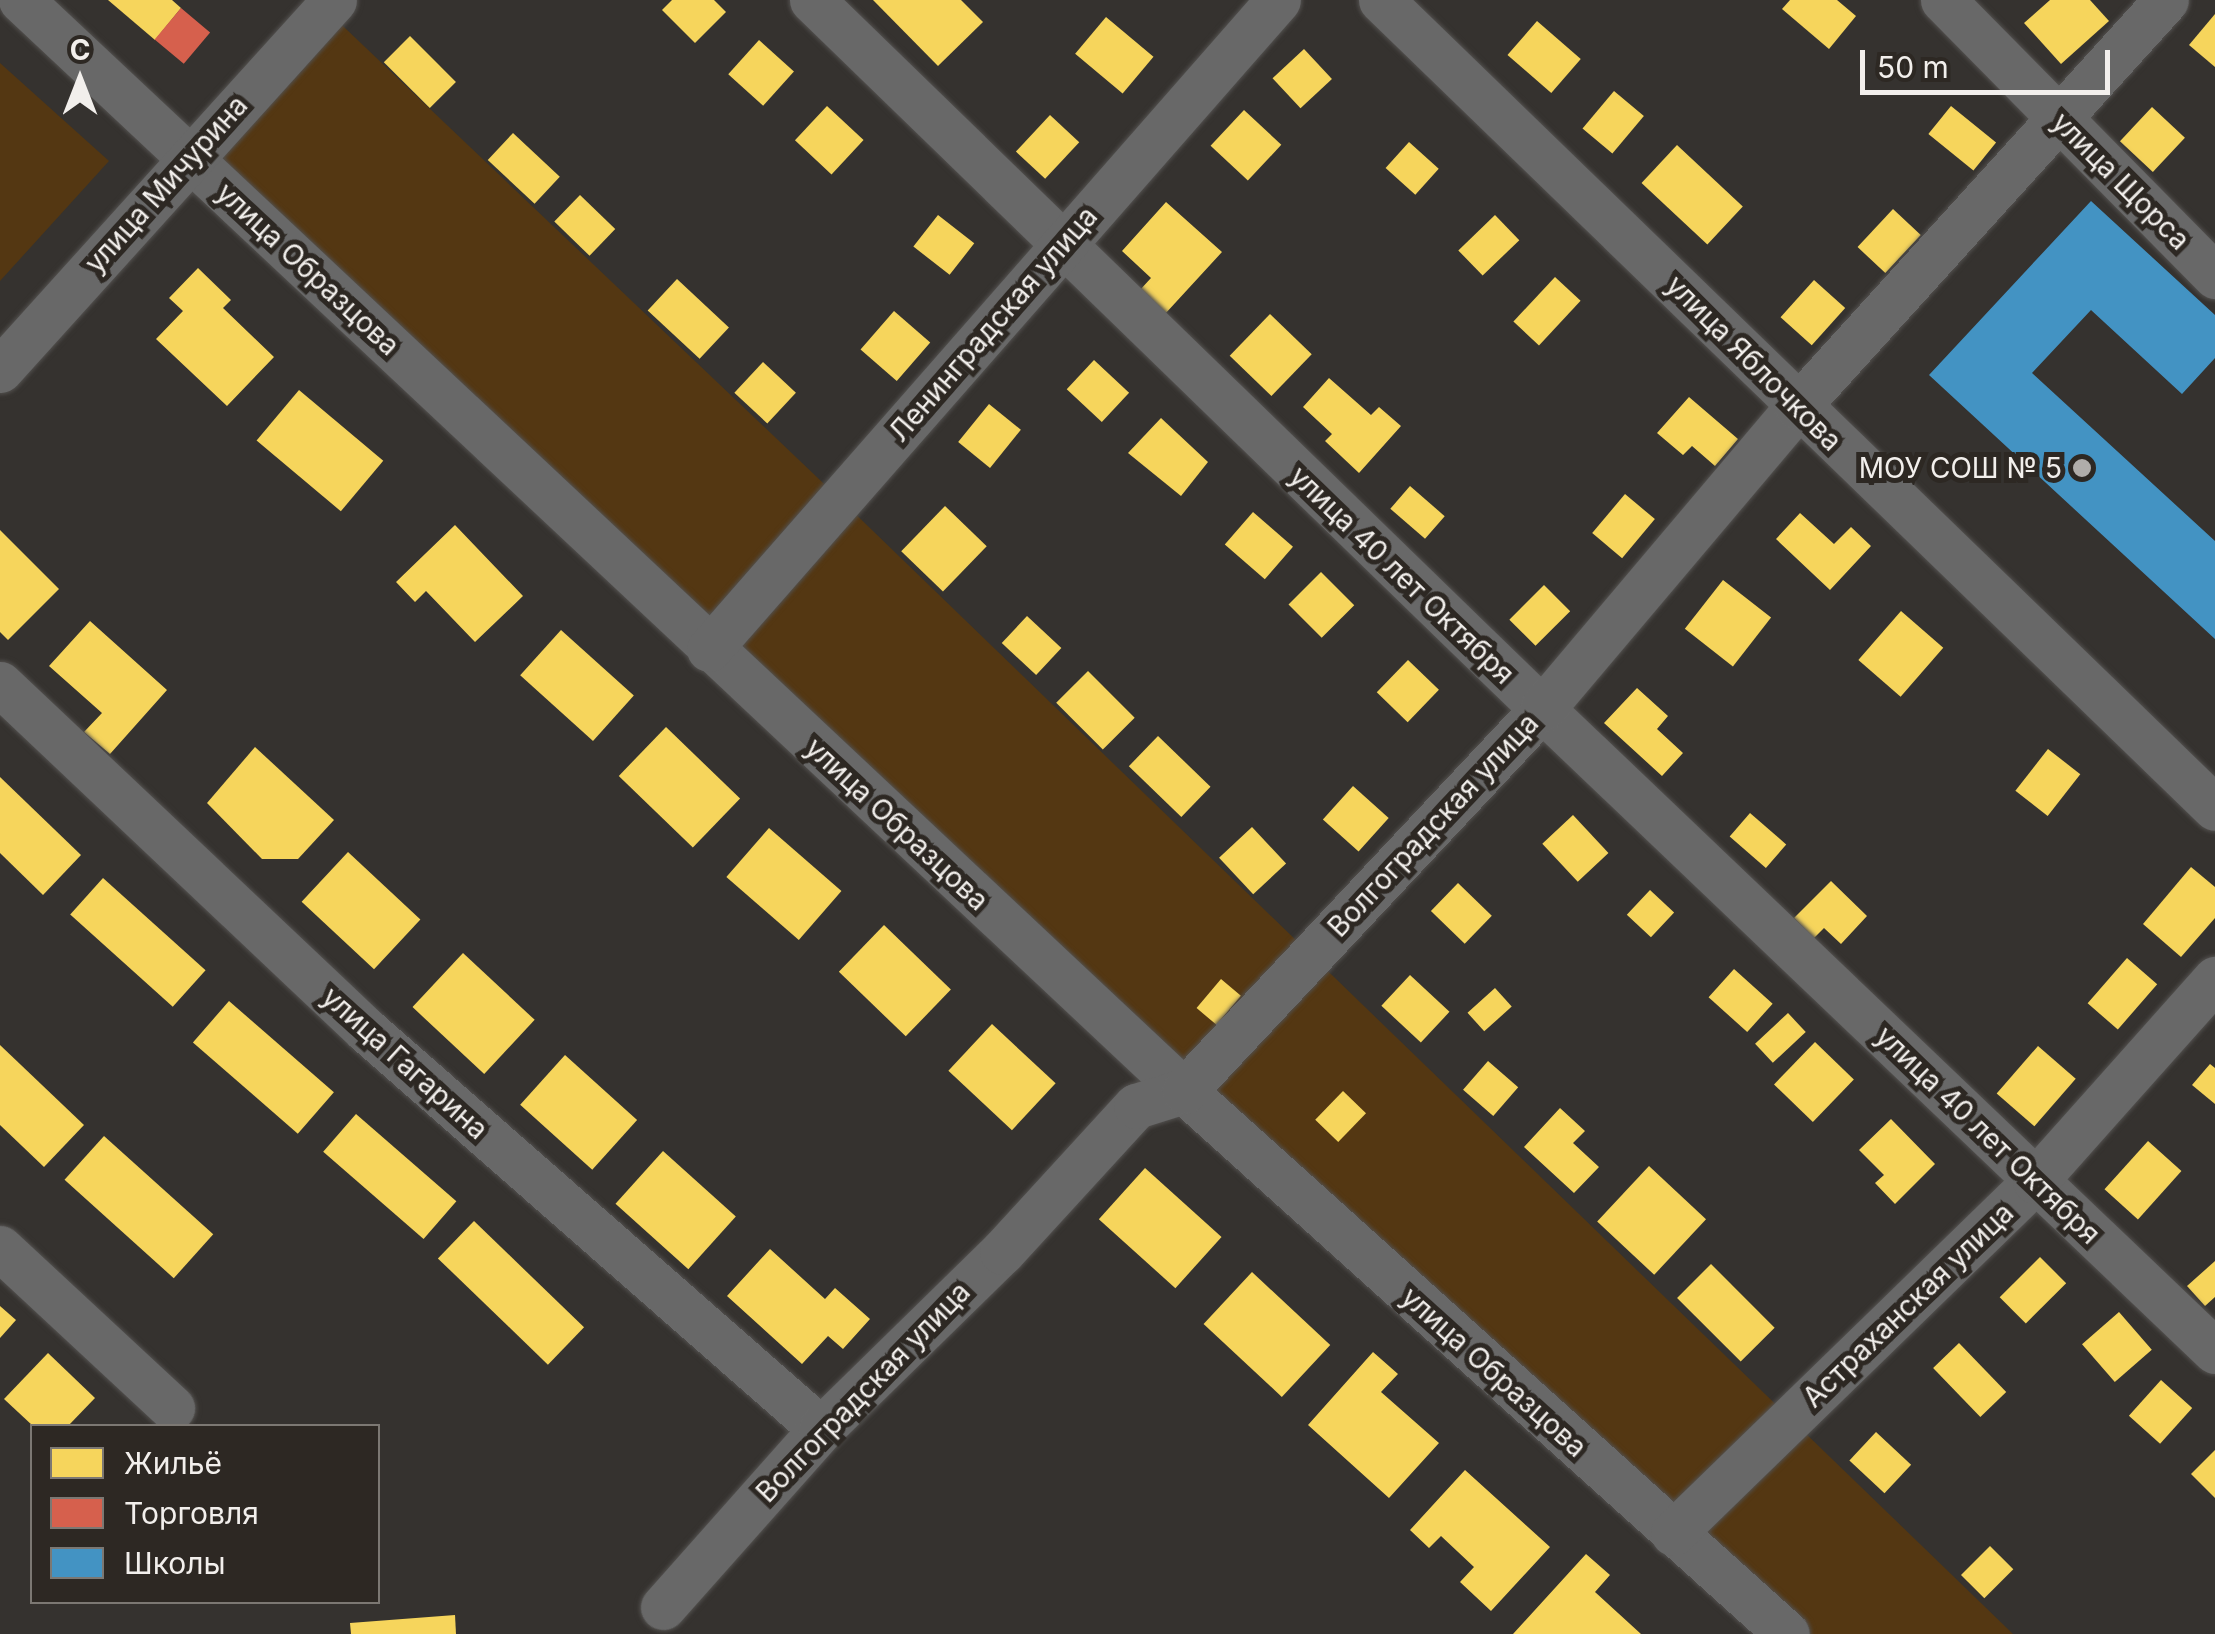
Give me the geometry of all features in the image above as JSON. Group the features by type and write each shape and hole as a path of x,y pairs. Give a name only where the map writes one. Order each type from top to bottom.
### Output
{"street":[{"name":"улица Образцова","path":"21,0 1184,1091 1787,1634"},
{"name":"улица Мичурина","path":"0,370 334,0"},
{"name":"улица 40 лет Октября","path":"812,0 1542,710 2215,1351"},
{"name":"Ленинградская улица","path":"709,649 1278,0"},
{"name":"улица Яблочкова","path":"1380,0 1550,158 1798,407 2215,808"},
{"name":"улица Щорса","path":"1943,0 2215,276"},
{"name":"Волгоградская улица","path":"663,1607 820,1429 1002,1252 1136,1106 1184,1091 1542,710 1798,407 2166,0"},
{"name":"улица Гагарина","path":"0,684 366,1030 820,1429"},
{"name":"Астраханская улица","path":"1673,1534 2036,1180 2215,978"},
{"path":"0,1248 172,1408"}],"shaded area":[{"path":"325,9 842,501 2013,1634 1787,1634 190,157"},
{"path":"0,63 109,161 0,281"}],"building: Жильё":[{"path":"108,0 172,0 181,8 155,40"},
{"path":"672,0 714,0 726,12 695,43 662,10"},
{"path":"873,0 961,0 983,22 938,66"},
{"path":"1790,0 1837,0 1856,16 1829,49 1782,9"},
{"path":"2050,0 2090,0 2109,21 2061,64 2024,23"},
{"path":"2215,14 2215,67 2189,45"},
{"path":"1106,17 1153,57 1123,94 1075,54"},
{"path":"1537,21 1581,59 1551,93 1507,55"},
{"path":"410,36 456,82 430,108 384,62"},
{"path":"759,40 794,71 763,106 728,74"},
{"path":"1304,49 1332,79 1301,108 1273,78"},
{"path":"1614,91 1644,116 1612,154 1583,129"},
{"path":"827,106 864,140 832,174 795,140"},
{"path":"1951,106 1996,143 1973,170 1928,134"},
{"path":"2152,107 2185,138 2153,172 2120,141"},
{"path":"1244,110 1281,145 1248,181 1211,146"},
{"path":"1050,115 1079,142 1045,179 1016,152"},
{"path":"513,133 560,177 535,204 488,160"},
{"path":"1409,142 1439,169 1415,195 1386,168"},
{"path":"1677,145 1743,206 1707,244 1642,183"},
{"path":"580,195 615,229 590,256 554,222"},
{"path":"1166,202 1222,252 1165,314 1139,291 1151,278 1122,251"},
{"path":"1893,209 1921,235 1885,273 1858,247"},
{"path":"938,215 974,243 950,275 913,247"},
{"path":"1495,215 1519,240 1483,276 1458,250"},
{"path":"198,268 231,300 223,308 274,357 227,406 156,339 183,311 169,298"},
{"path":"1555,277 1581,301 1539,345 1513,322"},
{"path":"677,279 729,327 700,359 648,310"},
{"path":"1814,280 1845,308 1812,345 1781,317"},
{"path":"894,311 930,342 897,381 861,349"},
{"path":"1270,314 1312,354 1271,396 1230,356"},
{"path":"1094,360 1129,393 1102,422 1067,389"},
{"path":"763,362 796,393 767,423 734,393"},
{"path":"1329,378 1371,415 1379,407 1401,426 1359,473 1325,441 1332,434 1303,407"},
{"path":"299,390 383,461 341,511 257,441"},
{"path":"1689,397 1738,439 1715,466 1692,446 1683,455 1657,433"},
{"path":"989,404 1021,430 990,468 958,442"},
{"path":"1161,418 1208,462 1181,496 1128,453"},
{"path":"1410,486 1445,516 1425,539 1390,509"},
{"path":"1625,494 1655,519 1622,558 1592,533"},
{"path":"945,506 987,546 943,592 901,551"},
{"path":"1253,512 1293,547 1265,579 1225,544"},
{"path":"1800,513 1834,544 1851,527 1871,546 1830,590 1776,539"},
{"path":"455,525 523,596 475,642 426,591 415,602 396,582"},
{"path":"0,530 59,589 8,640 0,632"},
{"path":"1321,572 1354,605 1322,638 1288,605"},
{"path":"1723,580 1771,618 1733,666 1685,629"},
{"path":"1544,585 1570,611 1536,646 1509,620"},
{"path":"1901,611 1943,648 1901,697 1858,660"},
{"path":"1027,616 1061,648 1036,675 1002,643"},
{"path":"90,621 167,690 110,754 84,732 102,713 49,666"},
{"path":"561,630 634,696 593,741 520,675"},
{"path":"1408,660 1439,690 1408,722 1377,692"},
{"path":"1088,671 1135,718 1103,749 1056,703"},
{"path":"1637,688 1668,716 1657,729 1683,753 1662,776 1604,723"},
{"path":"666,727 740,799 693,847 619,776"},
{"path":"1158,736 1211,787 1181,817 1129,766"},
{"path":"255,747 334,820 298,859 262,859 207,803"},
{"path":"2048,749 2080,774 2048,816 2015,791"},
{"path":"0,777 81,855 43,895 0,853"},
{"path":"1353,786 1389,818 1359,852 1323,819"},
{"path":"1750,813 1786,844 1766,868 1730,836"},
{"path":"1573,815 1608,853 1578,882 1542,844"},
{"path":"1252,827 1286,864 1253,894 1219,858"},
{"path":"769,828 841,891 799,940 726,877"},
{"path":"348,852 420,920 374,969 302,902"},
{"path":"2191,867 2215,887 2215,918 2181,957 2143,924"},
{"path":"103,878 206,970 173,1007 70,914"},
{"path":"1831,881 1867,916 1841,944 1824,928 1814,938 1794,918"},
{"path":"1458,883 1492,916 1465,944 1431,911"},
{"path":"1650,890 1674,913 1651,937 1627,915"},
{"path":"884,925 951,990 906,1036 839,972"},
{"path":"463,953 535,1020 484,1074 413,1007"},
{"path":"2127,958 2157,984 2118,1030 2088,1003"},
{"path":"1734,969 1773,1004 1747,1032 1709,997"},
{"path":"1410,975 1449,1012 1421,1043 1381,1006"},
{"path":"1221,979 1241,996 1216,1025 1197,1008"},
{"path":"1495,988 1512,1007 1484,1031 1468,1013"},
{"path":"229,1001 334,1092 298,1134 193,1043"},
{"path":"1788,1013 1806,1032 1773,1063 1755,1044"},
{"path":"992,1024 1056,1083 1012,1130 948,1071"},
{"path":"1815,1042 1854,1080 1813,1122 1774,1084"},
{"path":"0,1045 84,1125 44,1167 0,1125"},
{"path":"2038,1046 2076,1079 2034,1126 1997,1094"},
{"path":"565,1055 637,1120 592,1170 520,1105"},
{"path":"1488,1061 1518,1087 1493,1116 1463,1090"},
{"path":"2210,1064 2215,1068 2215,1104 2192,1085"},
{"path":"1343,1091 1366,1113 1338,1142 1315,1120"},
{"path":"1560,1108 1585,1131 1573,1143 1599,1167 1574,1193 1524,1147"},
{"path":"356,1114 456,1201 424,1239 323,1152"},
{"path":"1891,1119 1935,1164 1895,1204 1875,1183 1884,1175 1859,1150"},
{"path":"104,1136 213,1234 174,1278 65,1180"},
{"path":"2148,1141 2181,1171 2138,1219 2105,1189"},
{"path":"663,1151 736,1217 688,1269 615,1204"},
{"path":"1649,1166 1706,1219 1654,1275 1597,1222"},
{"path":"1145,1168 1222,1237 1175,1288 1099,1219"},
{"path":"474,1221 584,1327 548,1365 438,1258"},
{"path":"770,1249 825,1299 835,1288 870,1319 843,1349 828,1336 802,1364 727,1296"},
{"path":"2040,1257 2066,1283 2026,1323 2000,1297"},
{"path":"2215,1261 2215,1297 2205,1306 2187,1286"},
{"path":"1711,1264 1775,1328 1741,1362 1677,1298"},
{"path":"1252,1272 1330,1345 1282,1397 1204,1324"},
{"path":"0,1306 16,1320 0,1338"},
{"path":"2119,1312 2152,1350 2115,1382 2082,1344"},
{"path":"1959,1343 2006,1392 1980,1417 1933,1368"},
{"path":"1373,1352 1398,1374 1381,1392 1439,1443 1389,1498 1308,1425"},
{"path":"48,1353 95,1398 70,1424 31,1424 4,1399"},
{"path":"2161,1380 2192,1408 2160,1444 2129,1416"},
{"path":"1876,1432 1911,1465 1885,1493 1849,1461"},
{"path":"2215,1450 2215,1498 2191,1474"},
{"path":"1465,1470 1550,1547 1491,1611 1460,1582 1474,1567 1441,1536 1429,1548 1410,1530"},
{"path":"1990,1546 2013,1569 1984,1598 1961,1575"},
{"path":"1586,1554 1610,1575 1595,1592 1641,1634 1513,1634"},
{"path":"455,1615 456,1634 351,1634 350,1623"}],"building: Торговля":[{"path":"181,8 210,32 184,64 155,39"}],"building: Школы":[{"name":"МОУ СОШ № 5","path":"2091,201 2215,315 2215,358 2182,394 2091,310 2032,373 2215,541 2215,639 1929,375"}],"place":[{"name":"МОУ СОШ № 5","path":"2082,468"}]}
